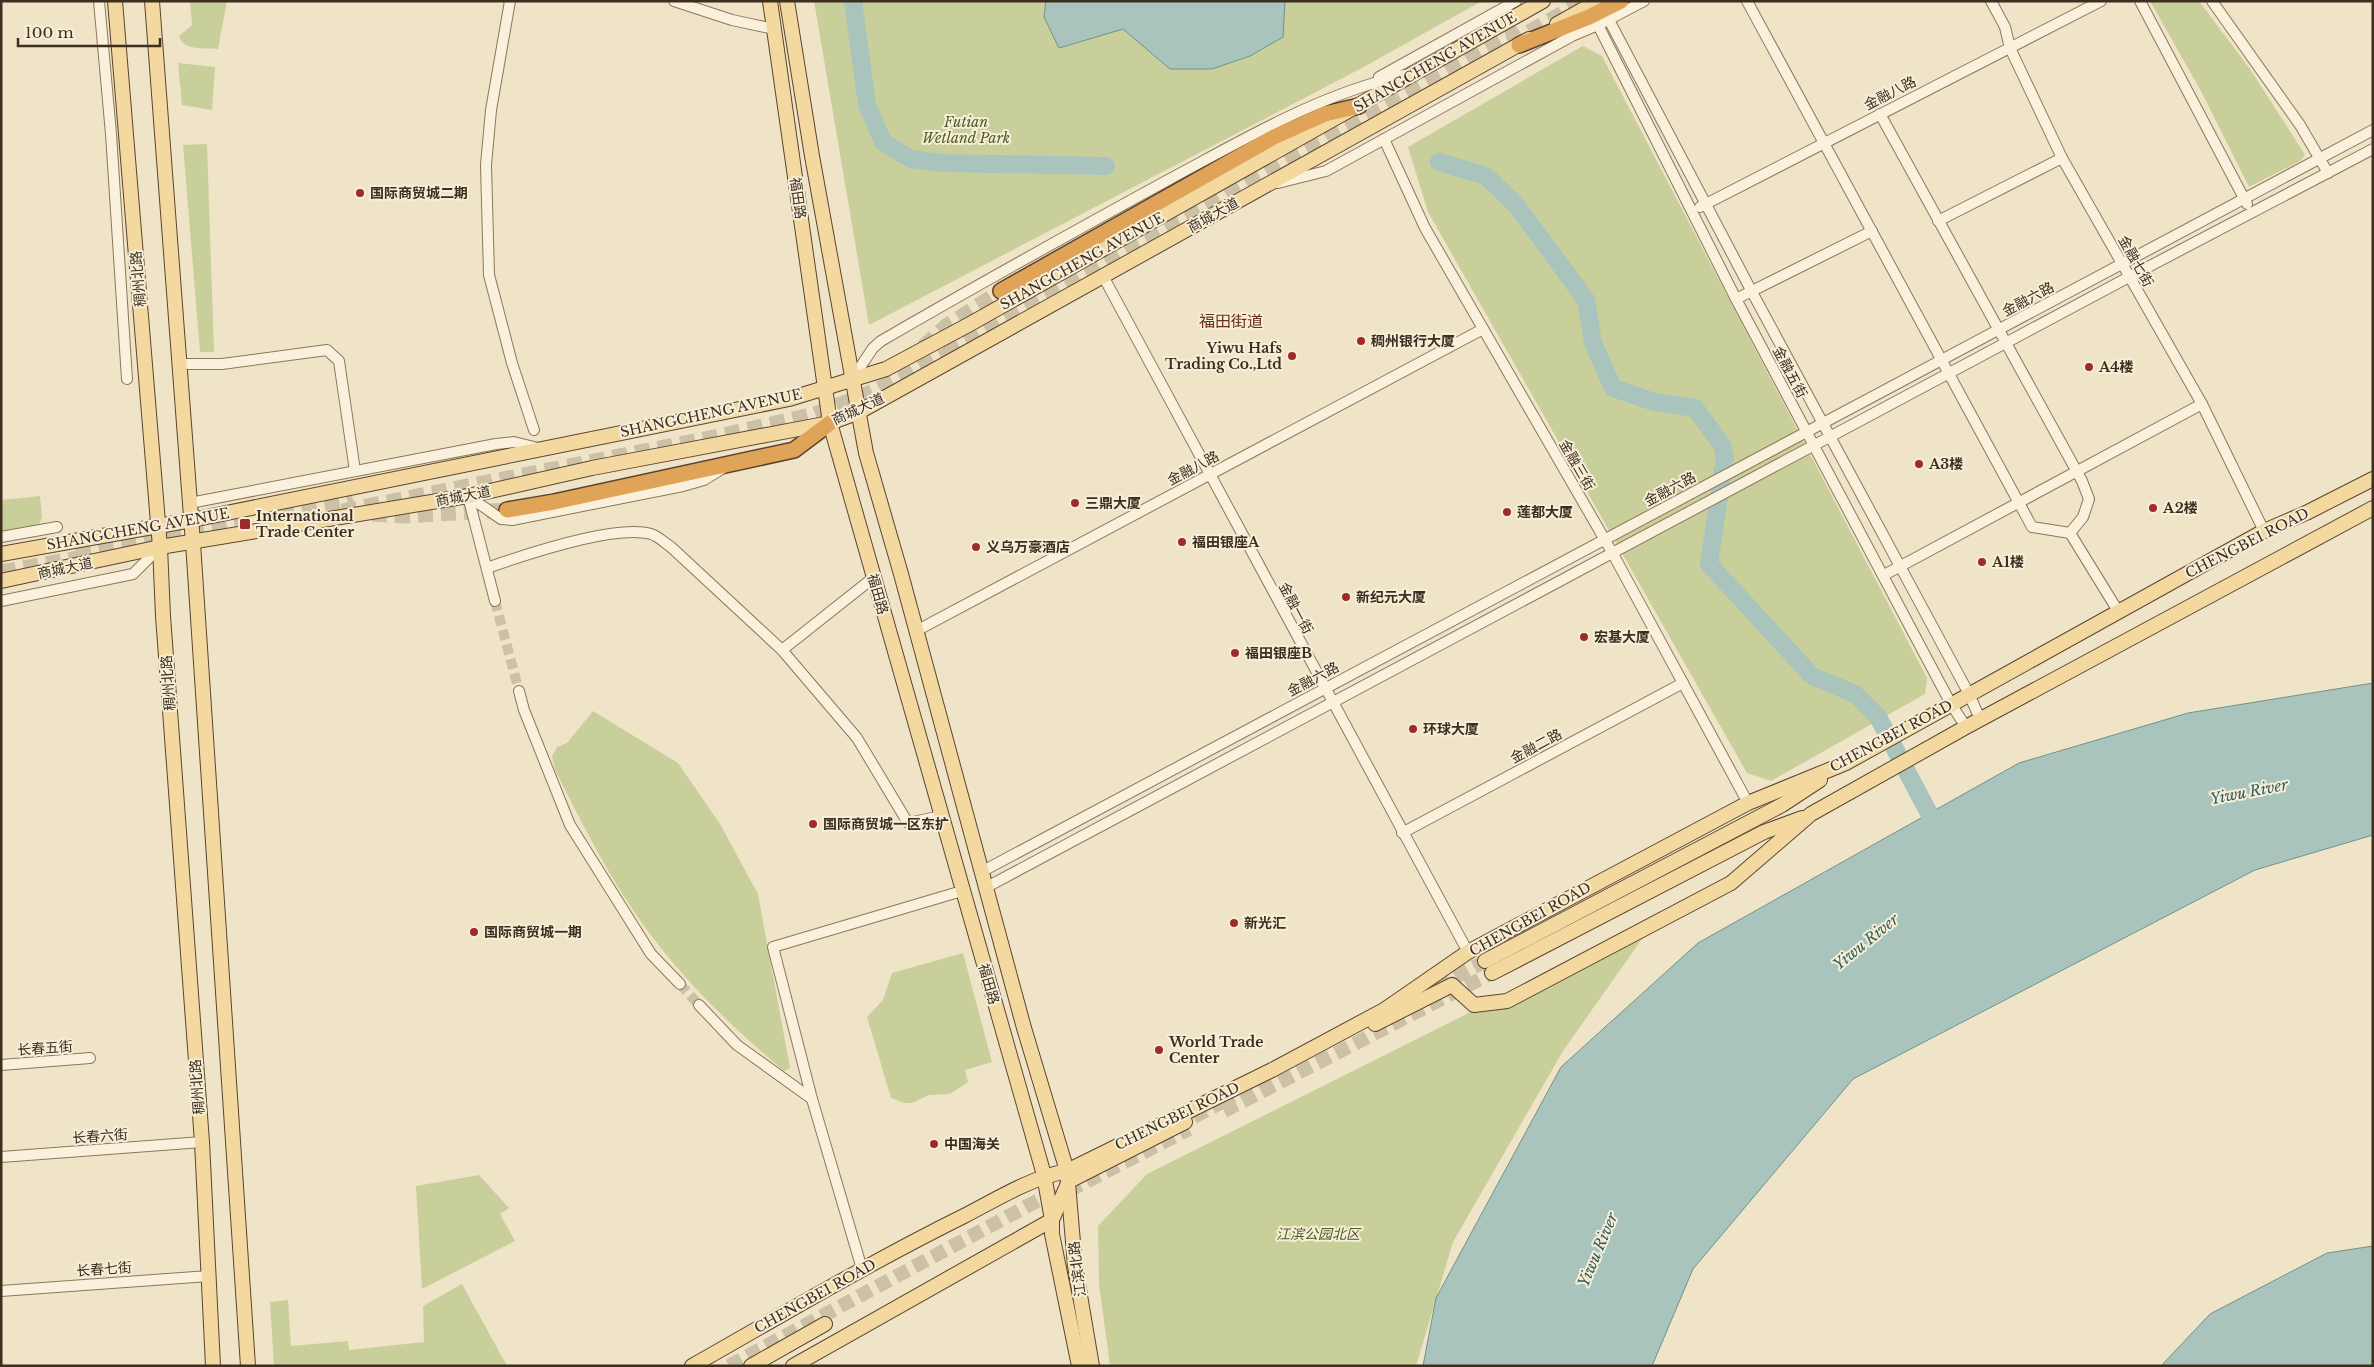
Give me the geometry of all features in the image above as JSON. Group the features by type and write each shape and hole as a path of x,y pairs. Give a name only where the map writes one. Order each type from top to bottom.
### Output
{"highway":[{"path":"1519,45 1589,17 1621,1"},
{"path":"1001,291 1274,137 1325,114 1360,106"},
{"path":"507,510 554,502 794,450 830,423"}],"main road":[{"name":"稠州北路","path":"115,1 160,547 163,626 202,1142 213,1366"},
{"path":"152,1 192,520 248,1366"},
{"name":"福田路","path":"770,1 830,423 1044,1175"},
{"name":"福田路","path":"787,1 812,156 866,453 1024,1028 1068,1176"},
{"name":"SHANGCHENG AVENUE","path":"1,554 192,520 789,399 886,369 1360,106 1543,1"},
{"name":"商城大道","path":"1,581 160,547 468,496 592,468 830,423 858,412 1598,1"},
{"name":"CHENGBEI ROAD","path":"1068,1176 1384,1010 1468,952 1748,803 1846,763 2264,531 2306,513 2373,479"},
{"name":"CHENGBEI ROAD","path":"692,1366 862,1269 1044,1175 1068,1176 1452,985 1474,1005 1506,1002 1731,883 1811,814 1980,719 2373,508"},
{"path":"1811,814 1764,832 1488,967 1782,805 1846,763"},
{"name":"江滨北路","path":"1044,1175 1052,1220 1052,1234 1079,1366"},
{"path":"793,1366 1052,1220 1068,1176"},
{"name":"江滨北路","path":"1068,1176 1075,1266 1092,1366"},
{"path":"751,1366 825,1324"}],"street":[{"path":"99,1 111,134 127,379"},
{"path":"510,1 490,110 486,165 489,275 512,363 534,430"},
{"path":"674,1 732,20 774,29"},
{"path":"1368,84 1516,1"},
{"path":"1267,185 1326,171 1572,36 1598,26 1644,1"},
{"path":"1747,1 2032,527 2070,533 2118,612"},
{"name":"金融七街","path":"1991,1 2005,27 2010,48 2062,158 2202,404 2264,531"},
{"name":"金融八路","path":"1693,212 1823,143 2101,1"},
{"path":"2140,1 2252,212"},
{"path":"2212,1 2279,94 2328,173"},
{"name":"金融五街","path":"1609,20 1752,292 1969,694 1980,719"},
{"name":"金融五街","path":"1598,26 1736,299 1951,704 1966,727"},
{"path":"853,378 873,348 881,341 1032,254 1276,122 1299,110 1368,84 1418,73"},
{"path":"1880,114 2076,471 2089,499 2083,517 2070,533"},
{"name":"金融六路","path":"981,872 2373,130"},
{"name":"金融三街","path":"1384,139 1425,228 1613,554 1748,803"},
{"name":"金融六路","path":"985,888 1687,515 2129,277 2373,149"},
{"path":"1938,221 2062,158"},
{"path":"1736,299 1872,231"},
{"name":"金融一街","path":"1103,276 1332,704 1468,952"},
{"name":"金融八路","path":"916,631 1483,329"},
{"path":"179,364 222,364 327,350 339,361 356,471"},
{"path":"1884,575 2202,404"},
{"path":"190,503 496,444 514,442 542,449"},
{"path":"468,496 501,520 512,520 683,486 704,480 735,462"},
{"path":"468,496 495,601"},
{"path":"1,537 56,527"},
{"path":"487,568 533,552 606,535 653,534 671,547 782,650 857,738 908,823 941,816"},
{"path":"1,601 134,574 160,547"},
{"path":"782,650 873,578"},
{"name":"金融二路","path":"1402,833 1683,683"},
{"path":"519,691 524,710 570,825 651,954 680,984"},
{"path":"862,1269 812,1099 773,947 962,891"},
{"path":"699,1005 737,1045 812,1099"},
{"name":"长春五街","path":"1,1065 90,1058"},
{"name":"长春六街","path":"1,1157 202,1142"},
{"name":"长春七街","path":"1,1291 208,1276"}],"green space":[{"path":"190,1 227,1 218,49 195,48 181,41 179,36 192,25"},
{"name":"Futian Wetland Park","path":"814,1 1482,1 1360,69 869,325"},
{"path":"2150,1 2199,1 2250,69 2302,150 2305,155 2300,161 2249,187 2202,93"},
{"path":"1583,46 1602,56 1927,678 1925,694 1771,781 1747,773 1428,212 1408,147"},
{"path":"178,63 215,67 212,110 182,105"},
{"path":"207,144 214,352 200,352 183,145"},
{"path":"40,496 42,517 38,528 1,534 1,500"},
{"path":"593,711 678,763 720,824 758,894 790,1068 784,1071 763,1053 685,977 635,913 593,843 555,770 552,756 557,747 567,743"},
{"name":"江滨公园北区","path":"1656,919 1563,1051 1453,1242 1416,1366 1110,1366 1099,1284 1098,1226 1147,1174"},
{"path":"963,953 992,1062 965,1070 968,1082 950,1094 929,1095 912,1103 904,1103 891,1098 867,1017 883,1000 892,973"},
{"path":"479,1175 509,1208 500,1214 515,1241 422,1289 416,1186"},
{"path":"462,1284 507,1366 274,1366 270,1302 288,1300 291,1346 348,1341 349,1350 424,1342 423,1306"}],"water":[{"path":"1046,1 1285,1 1283,37 1250,56 1212,69 1170,69 1123,29 1059,48 1044,17"},
{"name":"Yiwu River","path":"2373,683 2373,835 2255,870 1853,1079 1693,1269 1652,1366 1423,1366 1436,1298 1561,1067 1698,943 2019,763 2188,713"},
{"path":"2373,1246 2373,1366 2161,1366 2210,1314 2327,1253"}],"waterway":[{"path":"853,1 867,105 883,142 911,159 941,163 1106,166"},
{"path":"1439,162 1486,176 1517,206 1586,300 1593,343 1613,388 1654,402 1695,408 1722,445 1725,457 1709,564 1812,676 1855,694 1878,717 1940,834"}],"tunnel":[{"path":"1509,43 1584,1"},
{"path":"943,348 1517,28"},
{"path":"923,347 946,326 1001,291"},
{"path":"342,511 710,438 815,414 879,389 960,348"},
{"path":"76,552 353,500"},
{"path":"372,514 404,516 507,510"},
{"path":"1,572 88,556"},
{"path":"495,601 519,691"},
{"path":"1437,987 1485,961"},
{"path":"1224,1111 1492,973"},
{"path":"680,984 699,1005"},
{"path":"1175,1127 1233,1096"},
{"path":"1068,1191 1189,1129"},
{"path":"729,1366 1074,1181"}],"place":[{"name":"国际商贸城二期","path":"360,193"},
{"name":"稠州银行大厦","path":"1361,341"},
{"name":"Yiwu Hafs Trading Co.,Ltd","path":"1292,356"},
{"name":"A4楼","path":"2089,367"},
{"name":"A3楼","path":"1919,464"},
{"name":"三鼎大厦","path":"1075,503"},
{"name":"A2楼","path":"2153,508"},
{"name":"莲都大厦","path":"1507,512"},
{"name":"International Trade Center","path":"245,524"},
{"name":"福田银座A","path":"1182,542"},
{"name":"义乌万豪酒店","path":"976,547"},
{"name":"A1楼","path":"1982,562"},
{"name":"新纪元大厦","path":"1346,597"},
{"name":"宏基大厦","path":"1584,637"},
{"name":"福田银座B","path":"1235,653"},
{"name":"环球大厦","path":"1413,729"},
{"name":"国际商贸城一区东扩","path":"813,824"},
{"name":"新光汇","path":"1234,923"},
{"name":"国际商贸城一期","path":"474,932"},
{"name":"World Trade Center","path":"1159,1050"},
{"name":"中国海关","path":"934,1144"}],"district":[{"name":"福田街道","path":"1231,321"}]}
